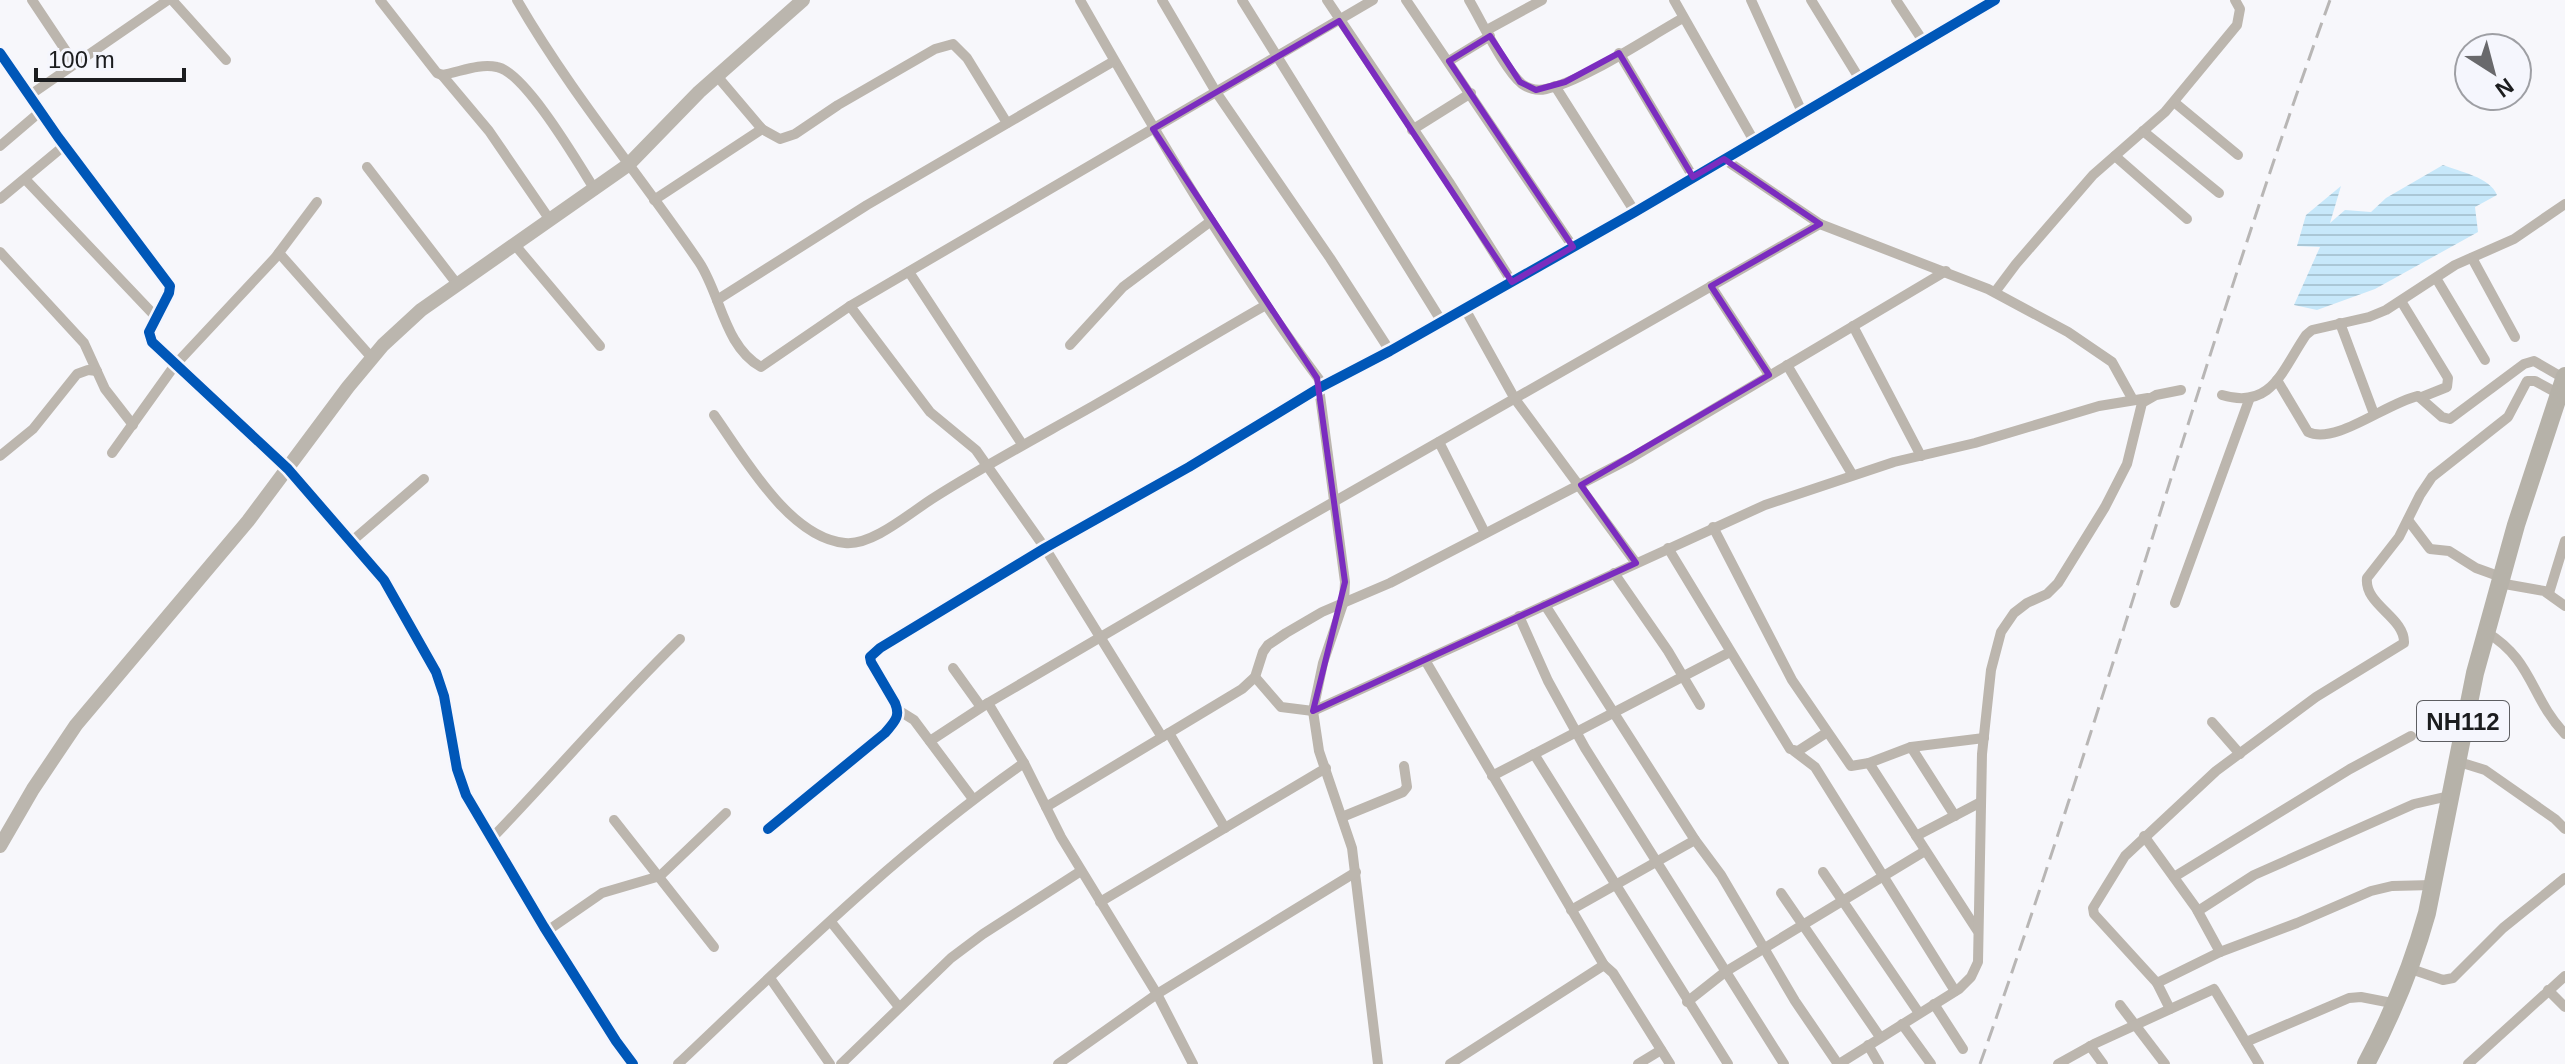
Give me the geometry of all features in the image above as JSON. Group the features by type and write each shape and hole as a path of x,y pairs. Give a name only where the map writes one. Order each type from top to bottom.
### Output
{"highway":[{"name":"NH112","path":"2366,1064 2411,969 2433,885 2456,761 2486,632 2563,382"}],"street":[{"path":"32,0 74,63"},
{"path":"30,95 170,0 226,60"},
{"path":"380,0 421,54 489,131 550,220"},
{"path":"517,0 628,165 707,273 728,328 749,358 761,367 850,306 1373,0"},
{"path":"0,846 4,829 76,725 193,588 372,358 421,310 628,165 717,76 803,0"},
{"path":"1080,0 1153,129 1321,387 1332,503 1343,560 1344,601 1323,663 1313,711 1314,732 1356,872 1366,983 1378,1064"},
{"path":"1162,0 1216,92 1390,351"},
{"path":"1242,0 1442,322"},
{"path":"1327,0 1512,282"},
{"path":"1406,0 1573,247"},
{"path":"1469,0 1520,82 1536,90 1579,76 1683,18"},
{"path":"1516,0 1523,11"},
{"path":"1449,61 1542,0"},
{"path":"1674,0 1754,141"},
{"path":"1751,0 1802,112"},
{"path":"1811,0 1859,78"},
{"path":"1896,0 1923,41"},
{"path":"1995,292 2093,175 2174,102 2237,25 2240,9 2235,0"},
{"path":"973,799 910,716 898,710 871,662 870,657 874,653 1045,548 1189,467 1321,387 1635,212 1988,2"},
{"path":"717,76 762,129 774,137 788,137 858,93 949,43 958,47 967,58 1007,123"},
{"path":"0,53 170,286 149,337 288,469 384,580 436,672 444,696 461,783 547,931 632,1063"},
{"path":"1619,53 1693,177"},
{"path":"717,300 841,221 1114,61"},
{"path":"442,75 482,66 509,70 544,113 595,190"},
{"path":"1555,86 1635,212"},
{"path":"1412,130 1471,93"},
{"path":"2174,102 2238,155"},
{"path":"0,146 41,111"},
{"path":"654,200 762,129"},
{"path":"2143,131 2219,193"},
{"path":"0,199 65,145"},
{"path":"2115,156 2187,219"},
{"path":"1724,159 1820,224 1995,292 2068,332 2103,354 2120,373 2133,400"},
{"path":"367,167 457,284"},
{"path":"25,179 156,317"},
{"path":"112,453 175,365 279,253 317,202"},
{"path":"2222,395 2249,400 2261,395 2277,380 2306,335 2321,327 2369,317 2401,301 2472,258 2514,239 2565,204"},
{"path":"1070,345 1123,287 1211,221"},
{"path":"930,741 984,705 1100,637 1820,224"},
{"path":"515,245 600,346"},
{"path":"0,252 84,343 105,389 133,425"},
{"path":"279,253 372,358"},
{"path":"2472,258 2515,337"},
{"path":"1046,807 1242,689 1255,677 1268,645 1344,601 1390,583 1671,436 1946,271"},
{"path":"909,272 1022,444"},
{"path":"2436,278 2485,360"},
{"path":"1711,286 1769,375"},
{"path":"2277,380 2308,432 2317,437 2338,433 2413,397 2422,397 2447,387 2449,383 2401,301"},
{"path":"714,415 767,489 786,510 808,529 827,539 856,543 1266,305"},
{"path":"850,306 930,412 970,442 987,465 1045,548 1225,828"},
{"path":"1465,309 1515,399 1636,563"},
{"path":"2340,323 2374,414"},
{"path":"1853,326 1921,456"},
{"path":"2422,397 2442,417 2450,419 2524,364 2534,361 2563,382"},
{"path":"1787,365 1852,474"},
{"path":"0,456 33,429 77,374 97,371"},
{"path":"2170,1009 2157,983 2098,918 2093,908 2125,856 2240,754 2316,697 2404,643 2401,630 2366,586 2367,578 2399,537 2432,477 2508,417 2527,381 2563,382"},
{"path":"1255,677 1281,707 1313,711 1765,505 1852,474 1975,443 2099,406 2181,390"},
{"path":"1545,605 1695,840 1721,875 1795,1001 1838,1064 1955,991 1971,977 1978,962 1984,738 1991,670 2001,632 2014,613 2047,594 2058,583 2090,533 2127,464 2140,410 2148,398"},
{"path":"2175,603 2249,400"},
{"path":"1439,442 1485,533"},
{"path":"352,541 424,479"},
{"path":"2408,520 2430,549 2449,551 2500,580 2549,593 2565,606"},
{"path":"1713,527 1779,656 1826,733 1851,766 1869,763 1911,747 1984,738"},
{"path":"2549,593 2565,541"},
{"path":"1668,548 1794,751 1815,767 1955,991"},
{"path":"1614,573 1668,651 1700,705"},
{"path":"1519,616 1576,733 1784,1064"},
{"path":"2486,632 2518,657 2542,706 2565,734"},
{"path":"491,839 555,774 635,682 680,639"},
{"path":"1492,776 1730,652"},
{"path":"1425,660 1604,965 1613,973 1670,1064"},
{"path":"953,668 984,705 1024,763 1081,871 1157,994 1193,1064"},
{"path":"768,829 885,733 897,719 898,710"},
{"path":"2212,722 2240,754"},
{"path":"1794,751 1826,733"},
{"path":"2174,877 2336,777 2411,736"},
{"path":"1911,747 1955,816"},
{"path":"1534,754 1728,1064"},
{"path":"2456,761 2485,770 2565,829"},
{"path":"678,1064 856,896 973,799 1024,763"},
{"path":"1869,763 1978,932"},
{"path":"1342,817 1403,792 1407,787 1404,766"},
{"path":"1100,902 1326,768"},
{"path":"2198,911 2254,875 2414,804 2449,796"},
{"path":"1916,836 1981,802"},
{"path":"547,931 602,893 660,876 726,813"},
{"path":"614,820 714,947"},
{"path":"2144,836 2198,911 2220,952"},
{"path":"1571,910 1695,840"},
{"path":"1687,1002 1725,972 1925,851"},
{"path":"841,1064 951,958 1081,871"},
{"path":"1058,1064 1157,994 1356,872"},
{"path":"1823,872 1919,1013"},
{"path":"2411,969 2443,980 2453,978 2503,928 2565,878"},
{"path":"2157,983 2220,952 2371,891 2392,886 2433,885"},
{"path":"1781,893 1880,1037"},
{"path":"831,922 899,1007"},
{"path":"1450,1064 1604,965"},
{"path":"2468,1064 2565,976"},
{"path":"770,978 830,1064"},
{"path":"2058,1064 2214,989 2259,1064"},
{"path":"2548,990 2565,1007"},
{"path":"2246,1042 2349,998 2361,997 2397,1004"},
{"path":"1934,1004 1963,1049"},
{"path":"2120,1005 2165,1064"},
{"path":"1902,1024 1931,1064"},
{"path":"1868,1045 1879,1064"},
{"path":"2090,1046 2103,1064"},
{"path":"1638,1064 1661,1050"}],"highlighted area":[{"path":"1339,21 1512,282 1573,247 1449,61 1490,36 1520,82 1536,90 1565,82 1619,53 1693,177 1724,159 1820,224 1711,286 1769,375 1581,485 1636,563 1313,711 1345,582 1317,378 1153,129"}],"water":[{"path":"2443,165 2481,179 2497,195 2475,207 2478,232 2375,289 2317,310 2294,305 2320,247 2297,246 2306,215 2341,186 2330,223 2345,210 2371,212 2386,198"}],"railway":[{"path":"1980,1064 2070,799 2239,265 2330,0"}],"cycle path":[{"path":"768,829 885,733 894,722 897,716 895,703 870,657 880,648 1319,388 1635,212 1995,0"},
{"path":"0,53 58,137 170,286 149,332 152,342 288,469 384,580 436,672 444,696 457,769 466,795 544,927 633,1064"}]}
